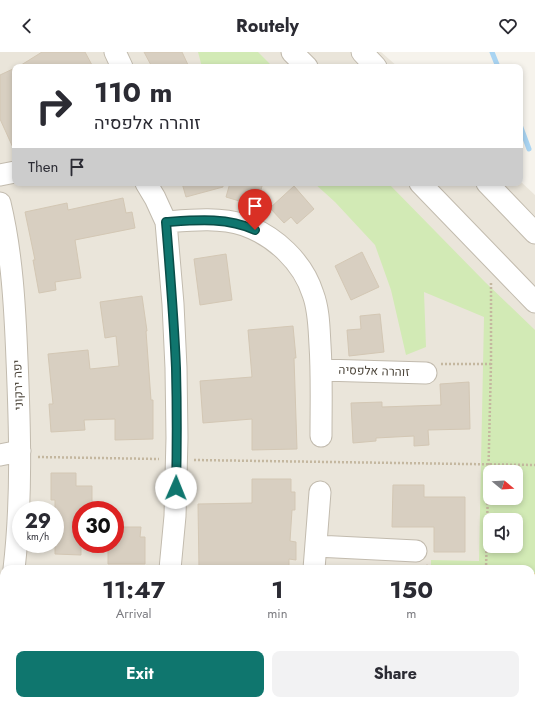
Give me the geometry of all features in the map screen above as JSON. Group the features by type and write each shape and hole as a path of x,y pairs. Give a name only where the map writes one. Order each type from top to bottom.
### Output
{"street":[{"path":"115,52 121,64"},
{"path":"292,52 304,64"},
{"path":"362,52 373,64"},
{"path":"0,175 12,173"},
{"path":"148,186 166,222 173,304 176,361 176,460 175,516 170,565"},
{"path":"423,186 535,302"},
{"path":"490,186 535,233"},
{"name":"יפה ירקוני","path":"0,203 10,261 15,321 13,454 18,520 14,565"},
{"name":"זוהרה אלפסיה","path":"166,222 196,220 220,221 244,225 266,235 285,250 303,271 313,293 319,320 322,370 321,436"},
{"name":"זוהרה אלפסיה","path":"322,370 426,372"},
{"path":"314,565 320,492"},
{"path":"316,546 416,550"}],"path":[{"path":"488,465 492,257"},
{"path":"426,372 427,364 491,364"},
{"path":"13,454 176,460 483,466"},
{"path":"523,465 535,465"},
{"path":"485,565 487,505"},
{"path":"416,550 418,565"}],"shaded area":[{"path":"0,52 381,52 395,64 12,64 12,186 523,186 523,184 535,195 535,565 0,565"}],"green space":[{"path":"198,52 258,52 270,64 201,64"},
{"path":"317,186 391,186 485,282 535,330 535,565 431,565 431,560 479,561 484,317 424,292 426,347 406,355 391,290 375,245 335,202"}],"building":[{"path":"42,52 85,52 91,64 23,64"},
{"path":"144,52 182,52 188,64 150,64"},
{"path":"12,69 12,145 0,119 0,75"},
{"path":"183,186 223,186 223,187 186,197"},
{"path":"229,186 262,186 256,206 226,197"},
{"path":"294,186 314,209 297,224 291,217 284,223 270,208"},
{"path":"123,198 126,213 132,212 135,228 75,240 81,278 55,282 56,290 39,293 33,260 35,260 25,212 67,203 68,210"},
{"path":"362,252 379,287 351,300 335,266"},
{"path":"226,254 232,300 200,305 194,259"},
{"path":"142,296 147,331 151,400 153,400 153,439 115,440 115,419 84,420 85,430 51,432 49,404 53,404 48,354 88,350 90,369 119,366 116,336 105,338 100,302"},
{"path":"380,314 384,352 349,356 347,330 361,329 360,316"},
{"path":"293,326 296,358 294,358 297,449 252,450 252,419 203,423 200,381 252,377 248,330"},
{"path":"469,382 470,429 428,430 429,445 414,446 414,436 376,438 376,441 353,443 351,403 382,402 382,407 441,405 440,384"},
{"path":"51,473 76,473 76,486 92,486 92,501 72,501 72,553 81,553 81,555 55,554 64,553 64,501 51,500"},
{"path":"252,479 291,479 291,492 295,492 295,510 292,510 290,541 296,542 296,560 289,559 289,565 199,565 198,504 252,503"},
{"path":"393,485 424,485 424,497 465,497 465,552 434,552 434,527 392,527"},
{"path":"124,527 141,527 140,537 145,537 145,564 108,564 108,553 124,553"}],"waterway":[{"path":"492,52 497,64"},
{"path":"523,133 529,149"}],"route":[{"path":"176,488 176,368 173,304 166,222 196,220 220,221 244,225 255,230"}]}
